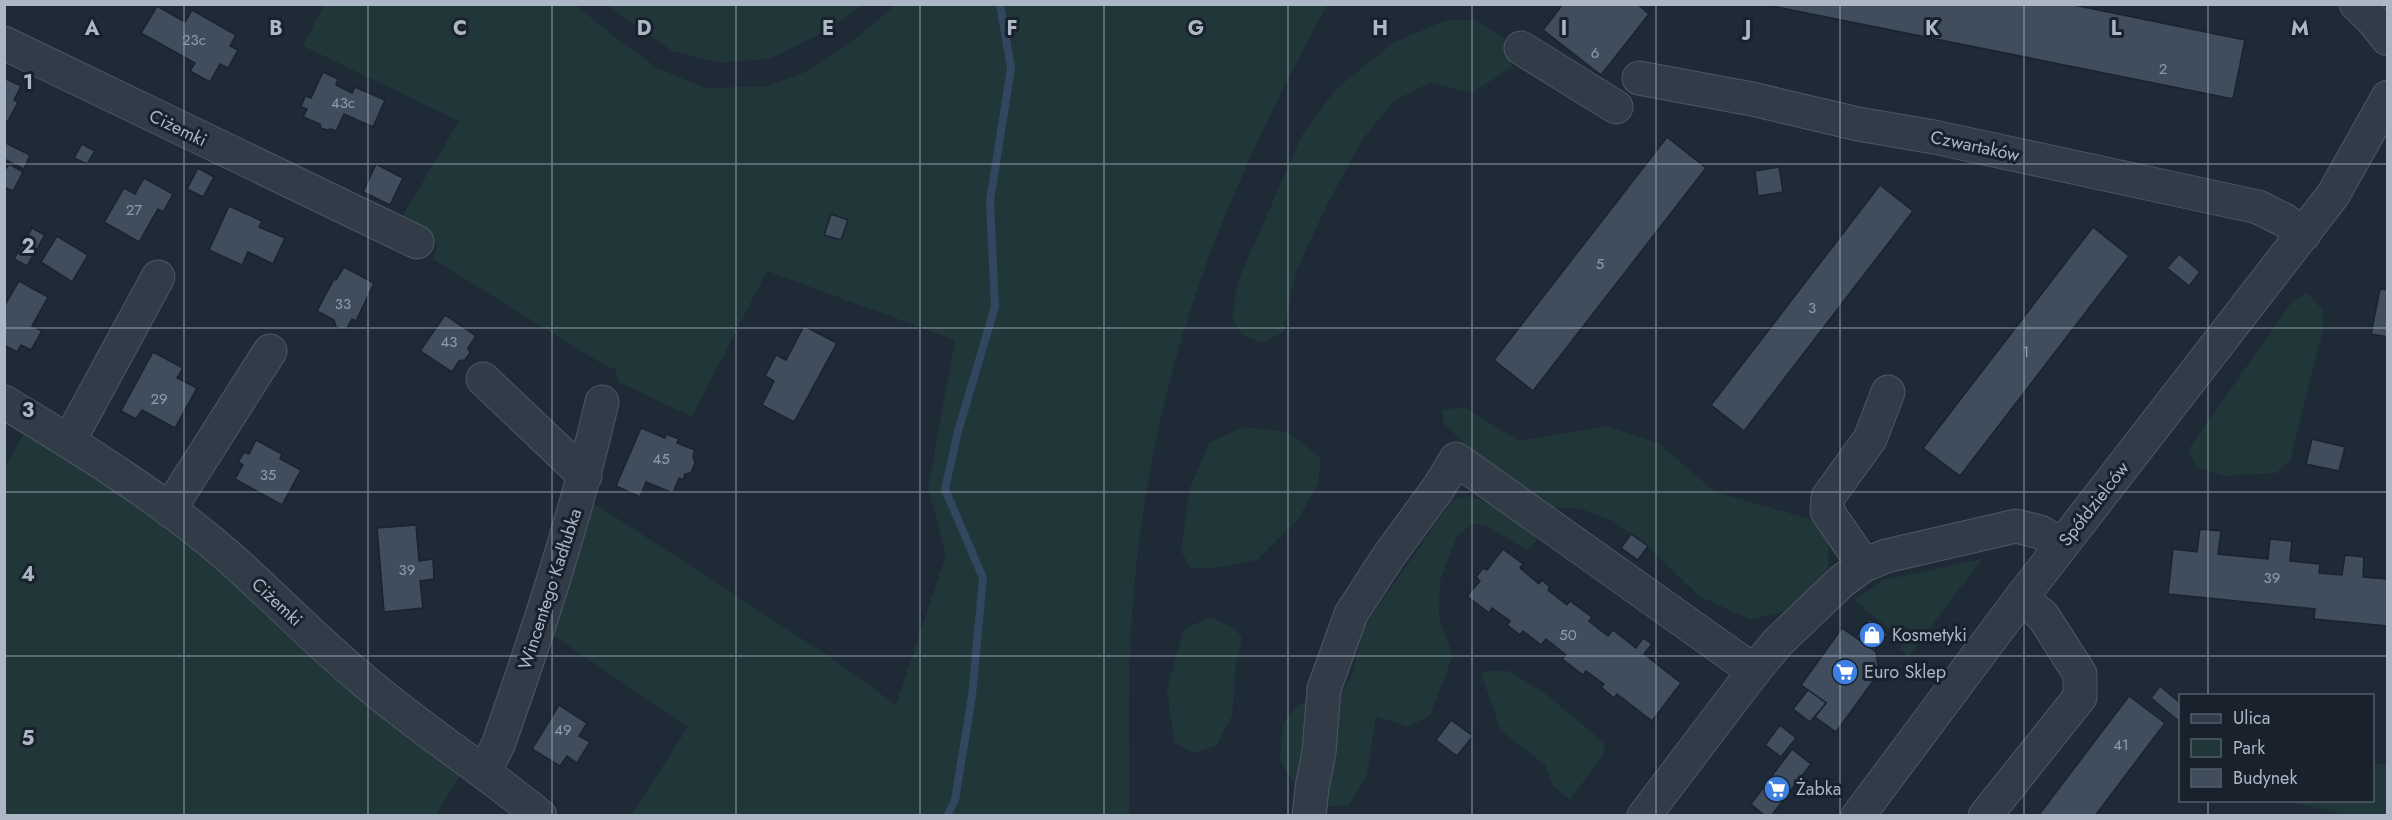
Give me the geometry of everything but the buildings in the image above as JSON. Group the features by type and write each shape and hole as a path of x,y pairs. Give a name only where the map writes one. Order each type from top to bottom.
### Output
{"street":[{"path":"2356,4 2373,19 2388,39"},
{"name":"Ciżemki","path":"4,43 417,242"},
{"path":"1521,48 1616,107"},
{"name":"Czwartaków","path":"1639,78 1752,99 1858,124 1934,137 2258,207 2284,220 2304,234"},
{"name":"Spółdzielców","path":"1858,816 2021,598 2333,195 2388,97"},
{"name":"Spółdzielców","path":"2333,195 2355,175 2388,137"},
{"path":"69,441 158,277"},
{"path":"169,510 270,351"},
{"path":"483,379 585,476"},
{"path":"1864,565 1827,511 1828,497 1870,439 1888,392"},
{"name":"Ciżemki","path":"4,402 69,441 169,510 228,556 363,680 540,816"},
{"name":"Wincentego Kadłubka","path":"482,770 498,746 540,627 585,476 602,402"},
{"path":"1309,816 1319,752 1324,689 1351,614 1456,459 1754,671"},
{"path":"1644,816 1778,642 1842,580 1864,565 1886,556 2016,526 2040,532 2062,545"},
{"path":"1985,816 2080,698 2080,674 2043,616 2021,598"}],"green space":[{"path":"324,5 576,5 657,68 705,88 768,86 810,70 860,35 895,5 1327,5 1266,124 1225,215 1197,290 1170,382 1149,475 1136,569 1130,666 1129,815 631,815 688,727 544,629 586,498 833,659 896,705 946,555 928,488 955,340 767,271 692,417 619,382 615,369 604,365 433,259 438,245 397,225 459,121 303,46"},
{"path":"607,5 863,5 828,30 769,59 719,63 672,51"},
{"path":"1446,20 1475,20 1504,38 1512,67 1472,93 1430,83 1394,101 1363,139 1329,201 1295,273 1284,332 1262,343 1242,335 1232,319 1238,281 1302,135 1336,89 1393,43"},
{"path":"2307,293 2323,310 2323,330 2290,461 2276,473 2223,476 2196,467 2188,450 2291,303"},
{"path":"1464,407 1519,441 1607,426 1658,443 1715,492 1814,520 1829,537 1828,573 1789,610 1751,620 1699,596 1648,546 1613,521 1581,509 1550,507 1468,446 1444,424 1442,410"},
{"path":"1244,427 1287,432 1321,458 1318,484 1298,519 1257,560 1209,569 1190,567 1181,551 1190,488 1209,443"},
{"path":"27,428 163,518 464,769 436,815 5,816 5,467"},
{"path":"1468,496 1507,512 1524,524 1537,540 1526,550 1487,526 1472,524 1457,536 1440,581 1439,617 1453,656 1430,715 1408,727 1376,716 1367,776 1349,805 1327,807 1296,786 1280,760 1283,723 1299,704 1336,703 1352,674 1364,627 1452,500"},
{"path":"1982,559 1908,657 1899,649 1904,641 1854,600 1884,580"},
{"path":"1211,617 1235,629 1242,638 1236,662 1232,716 1216,746 1194,753 1174,743 1167,689 1184,629"},
{"path":"1508,671 1545,693 1605,744 1603,755 1570,800 1553,786 1545,765 1501,731 1481,673"},
{"path":"2374,763 2387,765 2387,815 2348,815 2291,802 2374,802"}],"waterway":[{"path":"947,816 955,800 972,696 983,578 945,489 958,431 995,307 990,201 1011,68 1000,4"}],"place":[{"name":"Kosmetyki","path":"1872,635"},
{"name":"Euro Sklep","path":"1845,672"},
{"name":"Żabka","path":"1777,789"}]}
